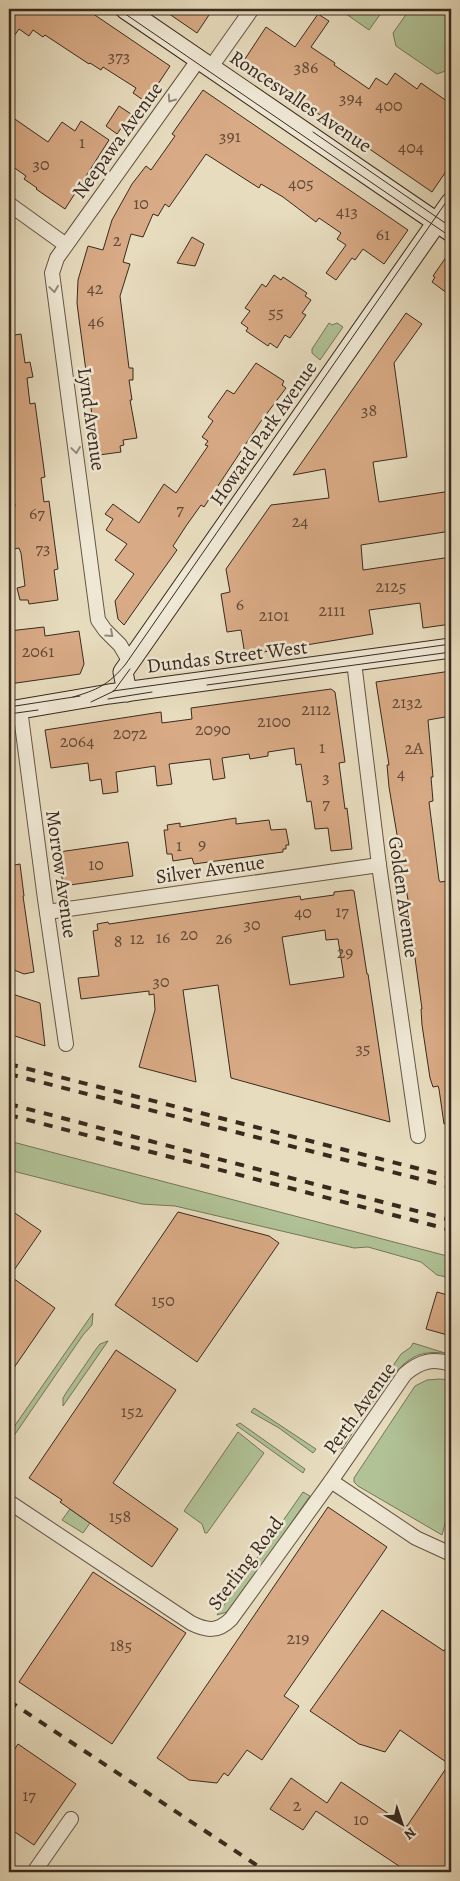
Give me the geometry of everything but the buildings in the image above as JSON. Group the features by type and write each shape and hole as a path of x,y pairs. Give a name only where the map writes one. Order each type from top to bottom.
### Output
{"street":[{"name":"Roncesvalles Avenue","path":"124,9 444,227"},
{"name":"Neepawa Avenue","path":"66,244 205,63 252,9"},
{"name":"Howard Park Avenue","path":"127,692 123,672 444,227 451,202"},
{"path":"9,204 66,244"},
{"name":"Lynd Avenue","path":"66,244 57,258 52,273 98,620 120,645 130,662"},
{"name":"Dundas Street West","path":"15,710 127,692 451,648"},
{"name":"Golden Avenue","path":"354,662 379,865 418,1136"},
{"name":"Morrow Avenue","path":"15,710 66,1044"},
{"name":"Silver Avenue","path":"47,912 379,865"},
{"name":"Perth Avenue","path":"331,1481 405,1374 413,1367 428,1361 438,1360 451,1364"},
{"path":"331,1481 416,1538 451,1554"},
{"name":"Sterling Road","path":"9,1502 191,1624 202,1629 215,1630 231,1619 331,1481"},
{"path":"34,1872 71,1819"}],"green space":[{"path":"339,9 384,9 369,30"},
{"path":"410,9 451,9 451,66 448,70 437,74 396,46 393,33"},
{"path":"329,323 332,325 337,323 343,327 320,360 312,353 312,349"},
{"path":"9,1141 451,1257 451,1278 437,1275 421,1262 368,1247 354,1248 175,1206 142,1204 9,1170"},
{"path":"93,1313 92,1325 83,1335 9,1443 9,1434"},
{"path":"108,1341 63,1406 63,1398 96,1349 100,1344"},
{"path":"413,1343 445,1353 422,1354 405,1363 375,1398 342,1449 339,1445 401,1354 411,1347"},
{"path":"427,1380 451,1380 451,1501 442,1535 354,1482 354,1478 415,1386"},
{"path":"254,1408 316,1449 313,1453 279,1428 251,1412"},
{"path":"240,1423 305,1469 303,1473 236,1425"},
{"path":"238,1432 264,1453 207,1533 205,1533 202,1524 184,1511"},
{"path":"303,1492 310,1496 237,1601 227,1612 217,1615"},
{"path":"70,1509 90,1523 83,1533 62,1520"}],"tram line":[{"path":"118,9 451,237"},
{"path":"313,132 451,227"},
{"path":"73,697 102,686 125,665 451,195"},
{"path":"113,691 451,644"},
{"path":"207,685 451,652"},
{"path":"91,702 114,691 130,669"},
{"path":"108,699 152,692"},
{"path":"9,707 80,696"},
{"path":"9,714 38,710"}],"railway":[{"path":"9,1064 451,1177"},
{"path":"9,1074 451,1187"},
{"path":"9,1104 451,1220"},
{"path":"9,1115 451,1230"},
{"path":"9,1701 267,1872"}]}
